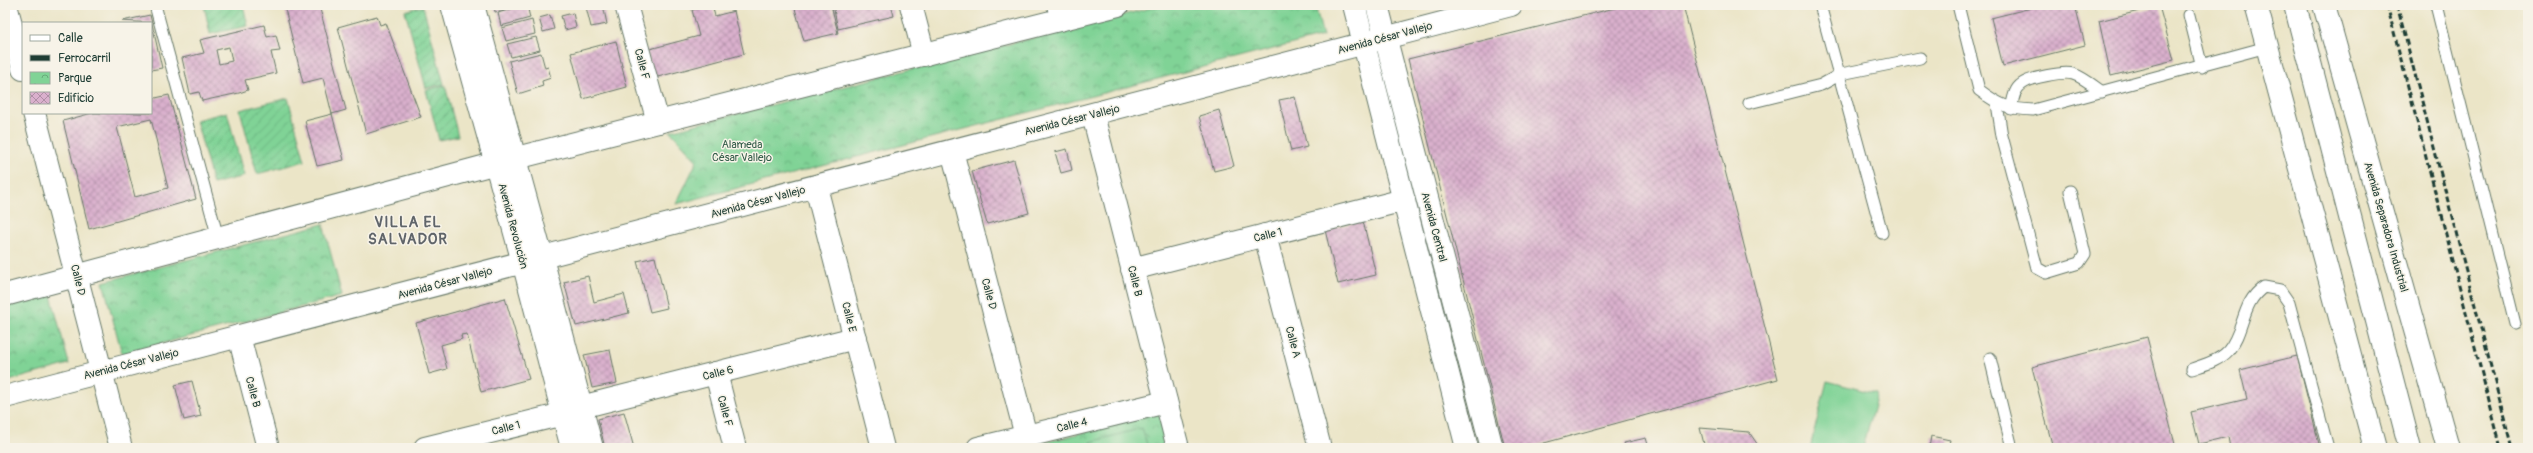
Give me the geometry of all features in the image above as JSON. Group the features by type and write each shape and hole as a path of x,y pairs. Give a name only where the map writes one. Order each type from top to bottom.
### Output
{"street":[{"path":"6,5 22,65"},
{"name":"Avenida Revolución","path":"452,5 506,161"},
{"name":"Avenida Revolución","path":"473,5 506,161 572,410 592,448"},
{"name":"Calle F","path":"626,5 658,122"},
{"path":"911,5 924,55"},
{"path":"5,295 506,161 924,55 1060,12 1118,5"},
{"name":"Avenida Central","path":"1354,5 1467,448"},
{"name":"Avenida Central","path":"1377,5 1492,448"},
{"name":"Avenida César Vallejo","path":"5,397 1511,5"},
{"path":"2256,5 2375,448"},
{"path":"2295,5 2410,448"},
{"name":"Avenida Separadora Industrial","path":"2324,5 2448,448"},
{"name":"Calle D","path":"34,114 121,448"},
{"name":"Calle B","path":"1093,115 1178,448"},
{"name":"Calle D","path":"952,151 1026,436"},
{"name":"Calle E","path":"816,187 883,448"},
{"name":"Calle 1","path":"1132,269 1404,200"},
{"name":"Calle A","path":"1265,235 1320,448"},
{"name":"Calle B","path":"238,336 268,448"},
{"name":"Calle 6","path":"572,410 855,338"},
{"name":"Calle F","path":"716,373 735,448"},
{"name":"Calle 4","path":"978,448 1166,402"},
{"name":"Avenida Revolución","path":"572,410 572,448"},
{"name":"Calle 1","path":"425,448 572,410"}],"lane":[{"path":"155,5 218,238"},
{"path":"1820,5 1882,232"},
{"path":"1958,5 1979,90 1998,104 2011,109 2033,110 2202,67 2267,47"},
{"path":"2436,5 2516,324"},
{"path":"2189,15 2202,67"},
{"path":"1749,103 1821,84 1840,74 1920,58"},
{"path":"2011,109 2016,91 2021,84 2030,79 2067,73 2074,74 2102,92"},
{"path":"1998,104 2002,136 2036,268 2046,273 2079,263 2085,254 2070,191"},
{"path":"2192,369 2209,363 2227,352 2237,335 2247,306 2256,292 2264,287 2280,290 2289,302 2328,448"},
{"path":"1990,358 2012,448"}],"green space":[{"path":"204,5 243,5 248,26 210,34"},
{"name":"Alameda César Vallejo","path":"1162,5 1315,5 1323,36 676,204 697,161 670,131"},
{"path":"423,6 444,84 426,88 405,11"},
{"path":"445,85 458,136 439,140 426,90"},
{"path":"288,98 305,161 257,174 240,110"},
{"path":"227,112 244,176 213,184 196,120"},
{"path":"323,224 342,296 122,354 103,282"},
{"path":"51,295 69,364 5,382 5,307"},
{"path":"1827,381 1877,394 1863,448 1810,448"},
{"path":"1159,412 1168,448 1025,448"},
{"path":"1142,428 1148,448 1092,448 1091,442"}],"building":[{"path":"284,5 319,5 346,110 332,114 323,78 303,83"},
{"path":"494,5 527,5 530,18 501,26 498,13 518,7 495,12"},
{"path":"592,5 603,5 607,24 591,27 586,7"},
{"path":"712,5 715,16 734,11 744,54 654,78 646,50 699,36 692,10"},
{"path":"794,5 831,5 838,33 804,41"},
{"path":"833,5 891,5 894,16 838,29"},
{"path":"1627,5 1683,5 1778,379 1526,448 1505,448 1408,59"},
{"path":"2043,5 2075,5 2085,45 2003,66 1991,18"},
{"path":"2159,6 2174,60 2111,76 2099,21"},
{"path":"573,13 576,27 565,30 561,16"},
{"path":"150,15 152,22 136,22 122,21"},
{"path":"550,15 554,29 543,32 539,18"},
{"path":"377,16 380,25 386,23 421,117 366,134 338,27"},
{"path":"532,20 535,34 506,41 502,28"},
{"path":"152,24 162,68 152,70"},
{"path":"264,25 267,37 276,35 280,51 271,52 276,73 245,80 248,90 202,101 199,92 190,94 182,58 204,53 200,40","holes":["229,47 232,61 219,64 216,50"]},
{"path":"536,37 540,50 511,57 507,44"},
{"path":"616,41 627,87 583,99 571,53"},
{"path":"541,53 545,68 548,67 551,78 542,81 543,86 518,94 509,61"},
{"path":"169,95 196,199 89,229 63,121 88,114 152,114 152,99","holes":["151,119 168,188 135,197 117,127"]},
{"path":"1295,97 1307,147 1291,151 1279,100"},
{"path":"1219,110 1234,166 1214,171 1199,116"},
{"path":"332,114 344,160 317,166 305,121"},
{"path":"1067,149 1072,170 1061,173 1055,152"},
{"path":"1014,160 1029,213 987,224 972,171"},
{"path":"1363,221 1376,275 1338,284 1325,230"},
{"path":"655,257 667,308 650,312 637,261"},
{"path":"588,276 594,302 624,294 629,313 576,326 564,282"},
{"path":"505,298 529,379 481,392 467,334 461,335 462,339 441,345 447,369 429,374 416,323"},
{"path":"2147,337 2176,448 2053,448 2032,367"},
{"path":"610,350 617,383 592,388 584,355"},
{"path":"2297,356 2320,448 2230,448 2228,437 2199,444 2191,412 2247,399 2240,370"},
{"path":"192,381 201,416 184,420 175,385"},
{"path":"624,412 634,448 605,448 598,419"},
{"path":"1700,428 1749,432 1760,448 1705,448"},
{"path":"1931,436 1950,440 1948,448 1929,448"},
{"path":"1646,438 1649,448 1626,448 1624,443"}],"railway":[{"path":"2387,5 2501,448"},
{"path":"2397,5 2512,448"}],"district":[{"name":"VILLA EL SALVADOR","path":"408,230"}]}
